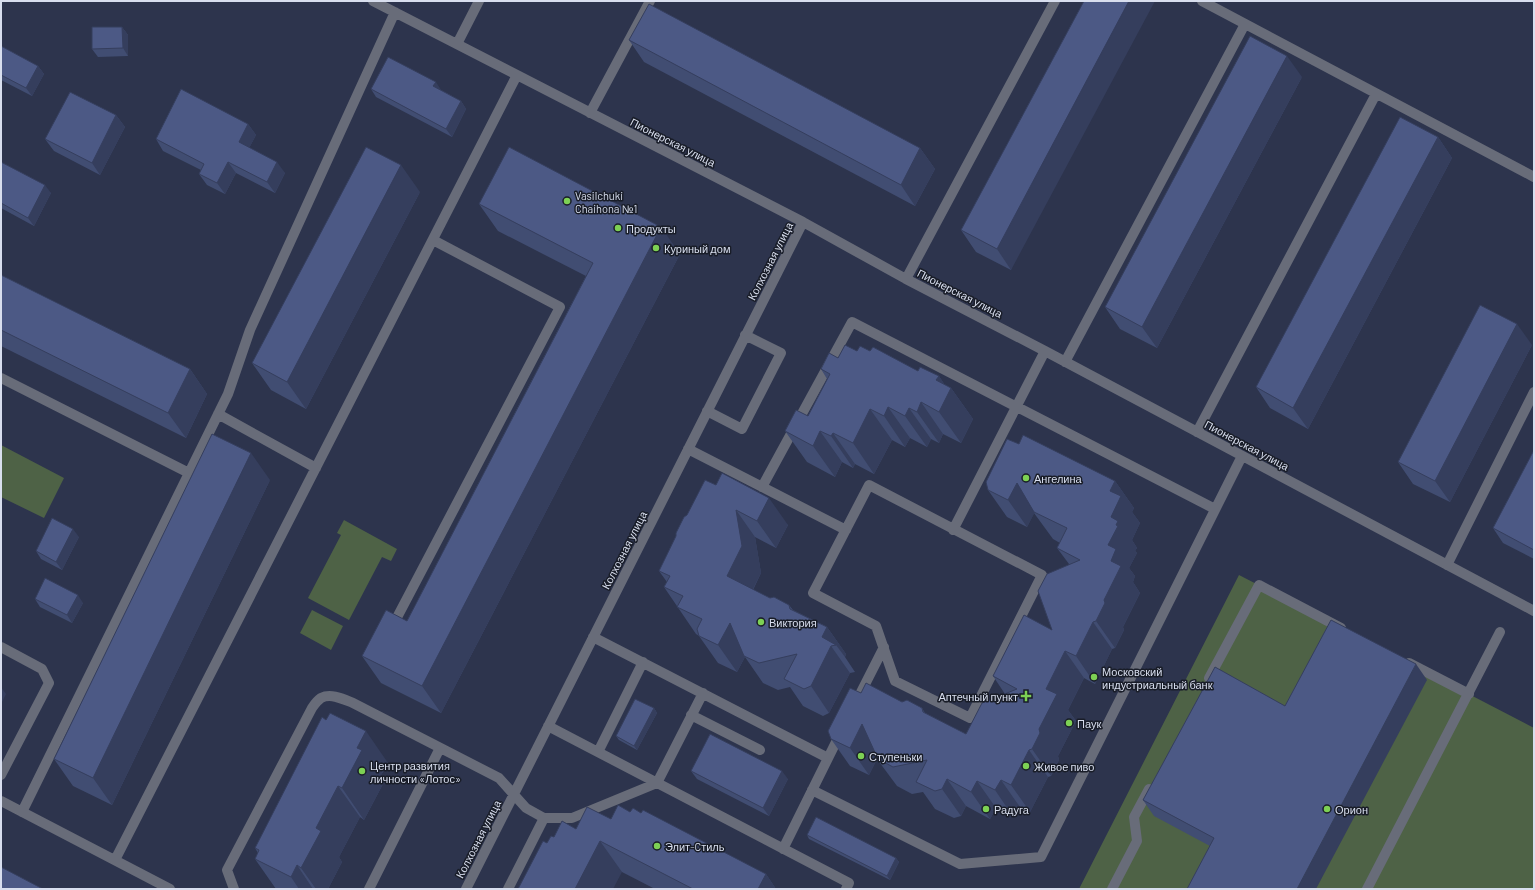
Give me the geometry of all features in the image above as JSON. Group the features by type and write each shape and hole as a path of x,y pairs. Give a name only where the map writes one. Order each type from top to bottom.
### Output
{"street":[{"name":"Пионерская улица","path":"373,1 803,222 906,279 1045,351 1534,611"},
{"path":"457,44 479,1"},
{"path":"590,113 650,1"},
{"path":"906,279 1055,1"},
{"path":"1202,1 1534,177"},
{"path":"22,812 228,394 250,330 395,12"},
{"path":"1065,362 1245,24"},
{"path":"115,860 517,75"},
{"path":"1197,432 1376,94"},
{"name":"Колхозная улица","path":"466,889 803,222"},
{"path":"387,638 560,307 433,240"},
{"path":"762,487 852,322 1215,509"},
{"path":"707,411 742,429 781,353 746,335"},
{"path":"953,530 1045,351"},
{"path":"1,378 189,473"},
{"path":"1447,565 1534,392"},
{"path":"218,414 316,468"},
{"path":"688,449 846,530"},
{"path":"812,790 960,864 1040,857 1242,456"},
{"path":"869,485 953,530 1042,575 970,718 895,681 876,626 813,593 869,485"},
{"path":"1206,684 1259,585 1350,633"},
{"path":"1367,889 1500,632"},
{"path":"593,637 828,758"},
{"path":"1,647 42,669 49,683 1,775"},
{"path":"783,849 884,647"},
{"path":"1400,658 1469,694"},
{"path":"598,752 643,662"},
{"path":"234,889 227,870 312,708 320,698 341,698 499,778 526,808 544,818 572,818 657,783 703,693"},
{"path":"691,715 760,750"},
{"path":"548,726 849,883 846,889"},
{"path":"369,889 440,748"},
{"path":"1112,889 1137,841 1134,817 1153,782"},
{"path":"1,800 170,889"},
{"path":"508,889 544,818"}],"green space":[{"path":"1,445 64,478 44,518 1,497"},
{"path":"344,520 397,549 391,561 382,557 349,620 308,598 341,535 337,533"},
{"name":"Орион","path":"1239,575 1534,728 1534,889 1079,889"},
{"path":"312,610 343,626 331,650 300,633"}],"building":[{"path":"1084,1 1129,1 997,249 961,230"},
{"path":"649,4 920,148 901,185 629,40"},
{"path":"92,27 122,27 123,48 92,49"},
{"path":"1250,36 1287,56 1142,327 1105,307"},
{"path":"1,46 38,66 26,88 1,75"},
{"path":"388,57 436,82 433,86 461,101 446,129 371,89"},
{"path":"181,89 248,124 239,142 277,162 267,182 228,162 217,183 199,174 204,164 156,139"},
{"path":"70,92 116,115 92,163 45,139"},
{"path":"1400,117 1438,137 1293,408 1256,387"},
{"path":"366,147 401,165 287,382 252,363"},
{"path":"509,147 661,227 422,686 362,656 386,610 407,621 593,263 479,204"},
{"path":"1,162 45,185 28,218 1,203"},
{"path":"1,275 190,369 168,413 1,330"},
{"path":"1480,305 1517,324 1435,481 1398,462"},
{"path":"845,345 857,351 860,346 870,351 873,347 918,371 920,367 939,376 936,380 951,388 939,412 921,402 917,412 909,408 905,416 888,407 884,416 870,409 853,443 833,433 831,436 820,431 813,446 785,431 796,410 808,416 830,374 821,369 829,353 838,358"},
{"path":"212,434 251,453 93,778 54,759"},
{"path":"1023,435 1115,481 1110,491 1121,496 1111,517 1118,521 1116,525 1118,526 1108,545 1116,549 1111,561 1121,566 1104,600 1105,603 1096,621 1093,622 1076,656 1065,651 1046,689 1057,694 1039,729 1040,733 1032,749 1029,750 1011,785 1001,780 995,790 977,781 971,792 947,779 942,789 935,791 916,782 927,760 893,767 878,759 862,724 850,748 831,739 828,731 850,688 861,693 866,683 902,702 907,700 922,708 923,712 966,734 982,703 1017,689 993,676 1024,615 1052,630 1038,591 1047,574 1080,560 1057,548 1067,528 1034,512 1017,483 1008,500 988,490 986,482 1007,439 1019,444"},
{"path":"1534,450 1534,550 1493,528"},
{"path":"722,473 769,498 757,521 736,510 742,546 727,576 770,598 774,597 789,605 790,609 827,627 822,637 836,645 831,646 811,686 804,689 784,679 797,654 759,663 744,656 730,623 718,645 699,636 697,629 702,619 677,607 683,596 664,587 670,576 659,571 684,517 687,515 705,480 716,485"},
{"path":"52,518 73,529 56,562 36,551"},
{"path":"45,578 78,595 67,615 35,599"},
{"path":"1331,620 1416,664 1297,889 1187,889 1214,838 1143,800 1215,667 1285,706"},
{"path":"635,699 654,708 634,746 616,736"},
{"path":"330,713 366,731 357,748 362,750 342,788 338,786 316,828 321,831 301,868 297,865 291,877 255,859 259,850 255,848 322,717 326,720"},
{"path":"710,734 782,771 763,808 691,771"},
{"path":"618,805 630,812 633,808 641,813 643,810 766,874 758,889 693,889 600,841 575,889 518,889 543,841 547,843 551,836 554,837 562,821 576,829 587,807 611,819"},
{"path":"816,817 896,858 887,876 807,835"},
{"path":"1,867 43,889 1,889"}],"place":[{"name":"Vasilchuki Chaihona №1","path":"567,201"},
{"name":"Продукты","path":"618,228"},
{"name":"Куриный дом","path":"656,248"},
{"name":"Ангелина","path":"1026,478"},
{"name":"Виктория","path":"761,622"},
{"name":"Московский индустриальный банк","path":"1094,677"},
{"name":"Аптечный пункт","path":"1026,696"},
{"name":"Паук","path":"1069,723"},
{"name":"Ступеньки","path":"861,756"},
{"name":"Живое пиво","path":"1026,766"},
{"name":"Центр развития личности «Лотос»","path":"362,771"},
{"name":"Радуга","path":"986,809"},
{"name":"Орион","path":"1327,809"},
{"name":"Элит-Cтиль","path":"657,846"}]}
